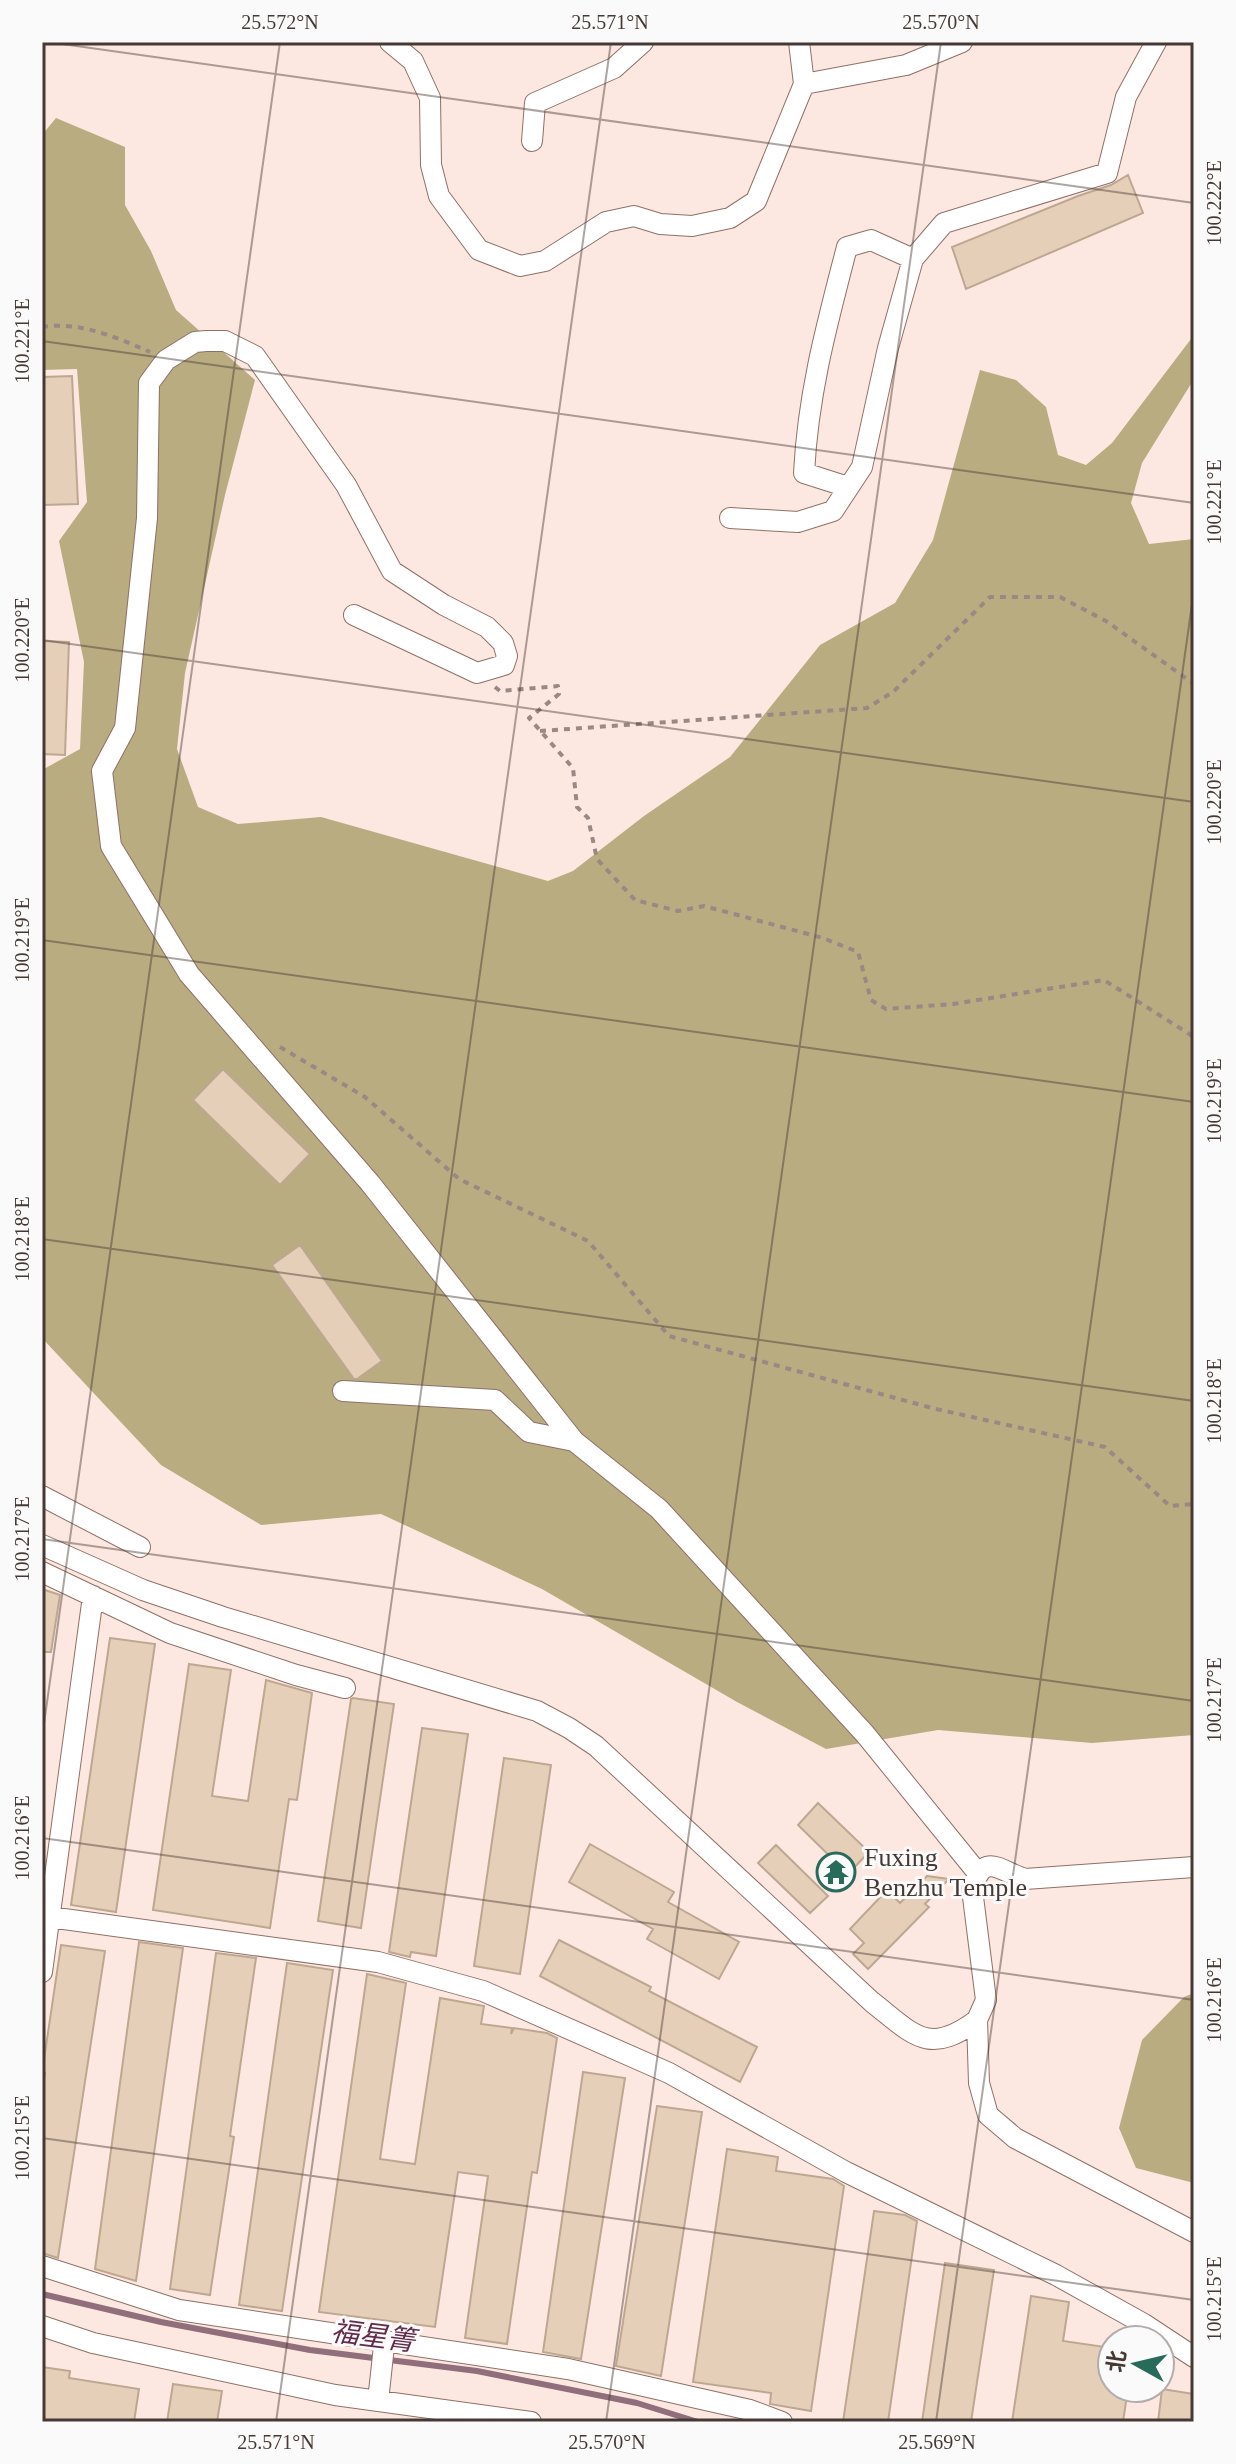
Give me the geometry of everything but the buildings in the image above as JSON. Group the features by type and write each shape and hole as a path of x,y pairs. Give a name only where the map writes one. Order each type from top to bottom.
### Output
{"street":[{"path":"390,42 413,61 430,98 431,165 439,196 479,250 520,266 545,261 606,222 634,216 660,224 692,226 730,218 756,201 804,84 799,42"},
{"path":"532,141 535,103 614,68 643,42"},
{"path":"804,84 906,65 962,42"},
{"path":"730,518 798,522 833,511 862,467 888,348 913,259 944,223 1107,173 1126,97 1156,42"},
{"path":"848,487 804,473 816,364 847,247 871,240 913,259"},
{"path":"354,615 477,673 504,665 507,656 503,643 487,627 444,605 392,571 346,485 255,356 225,341 206,341 195,342 166,360 149,383 147,518 125,728 102,771 111,846 189,974 370,1183 574,1441 659,1509 865,1734 977,1872"},
{"path":"343,1391 495,1400 529,1432 574,1441"},
{"path":"42,1496 140,1547"},
{"path":"42,1545 143,1590 537,1711 596,1746 872,2002 916,2036 936,2040 947,2038 957,2035 977,2020"},
{"path":"42,1572 170,1633 345,1688"},
{"path":"42,1972 45,1917 93,1596"},
{"path":"1194,1867 1025,1879 998,1866 986,1865 977,1872 972,1889 986,2000 977,2020 979,2083 988,2115 1015,2138 1194,2232"},
{"path":"45,1917 378,1962 483,1991 669,2073 846,2172 1056,2275 1144,2324 1194,2357"},
{"path":"42,2266 179,2310 568,2369 782,2422"},
{"path":"42,2326 93,2343 321,2392 531,2422"},
{"path":"378,2401 382,2343"}],"path":[{"path":"42,327 60,324 114,336 166,360"},
{"path":"540,731 867,708 893,692 990,597 1060,597 1106,621 1194,684"},
{"path":"477,673 500,691 558,686 559,694 529,718 573,768 577,807 588,818 597,859 635,900 678,911 704,906 823,938 858,952 871,1000 886,1009 953,1004 1104,980 1194,1037"},
{"path":"252,1047 275,1044 365,1097 459,1179 588,1241 669,1336 932,1408 1105,1447 1170,1506 1194,1504"}],"shaded area":[{"path":"56,118 125,147 125,205 151,251 176,310 255,380 225,495 185,673 177,749 198,807 238,824 321,817 548,881 573,871 644,816 730,757 820,645 895,603 933,540 980,370 1016,380 1046,407 1058,455 1086,465 1112,443 1194,335 1194,379 1142,463 1131,503 1149,544 1194,539 1194,1735 1092,1743 938,1730 826,1749 737,1702 542,1589 381,1514 261,1525 161,1465 42,1338 42,770 80,749 84,662 59,541 87,502 77,369 42,370 42,135"},
{"path":"1194,1993 1194,2183 1136,2168 1119,2128 1142,2040 1184,1997"}],"waterway":[{"name":"福星箐","path":"42,2294 161,2322 310,2350 477,2371 637,2403 698,2422"}],"place":[{"name":"Fuxing Benzhu Temple","path":"836,1872"}]}
